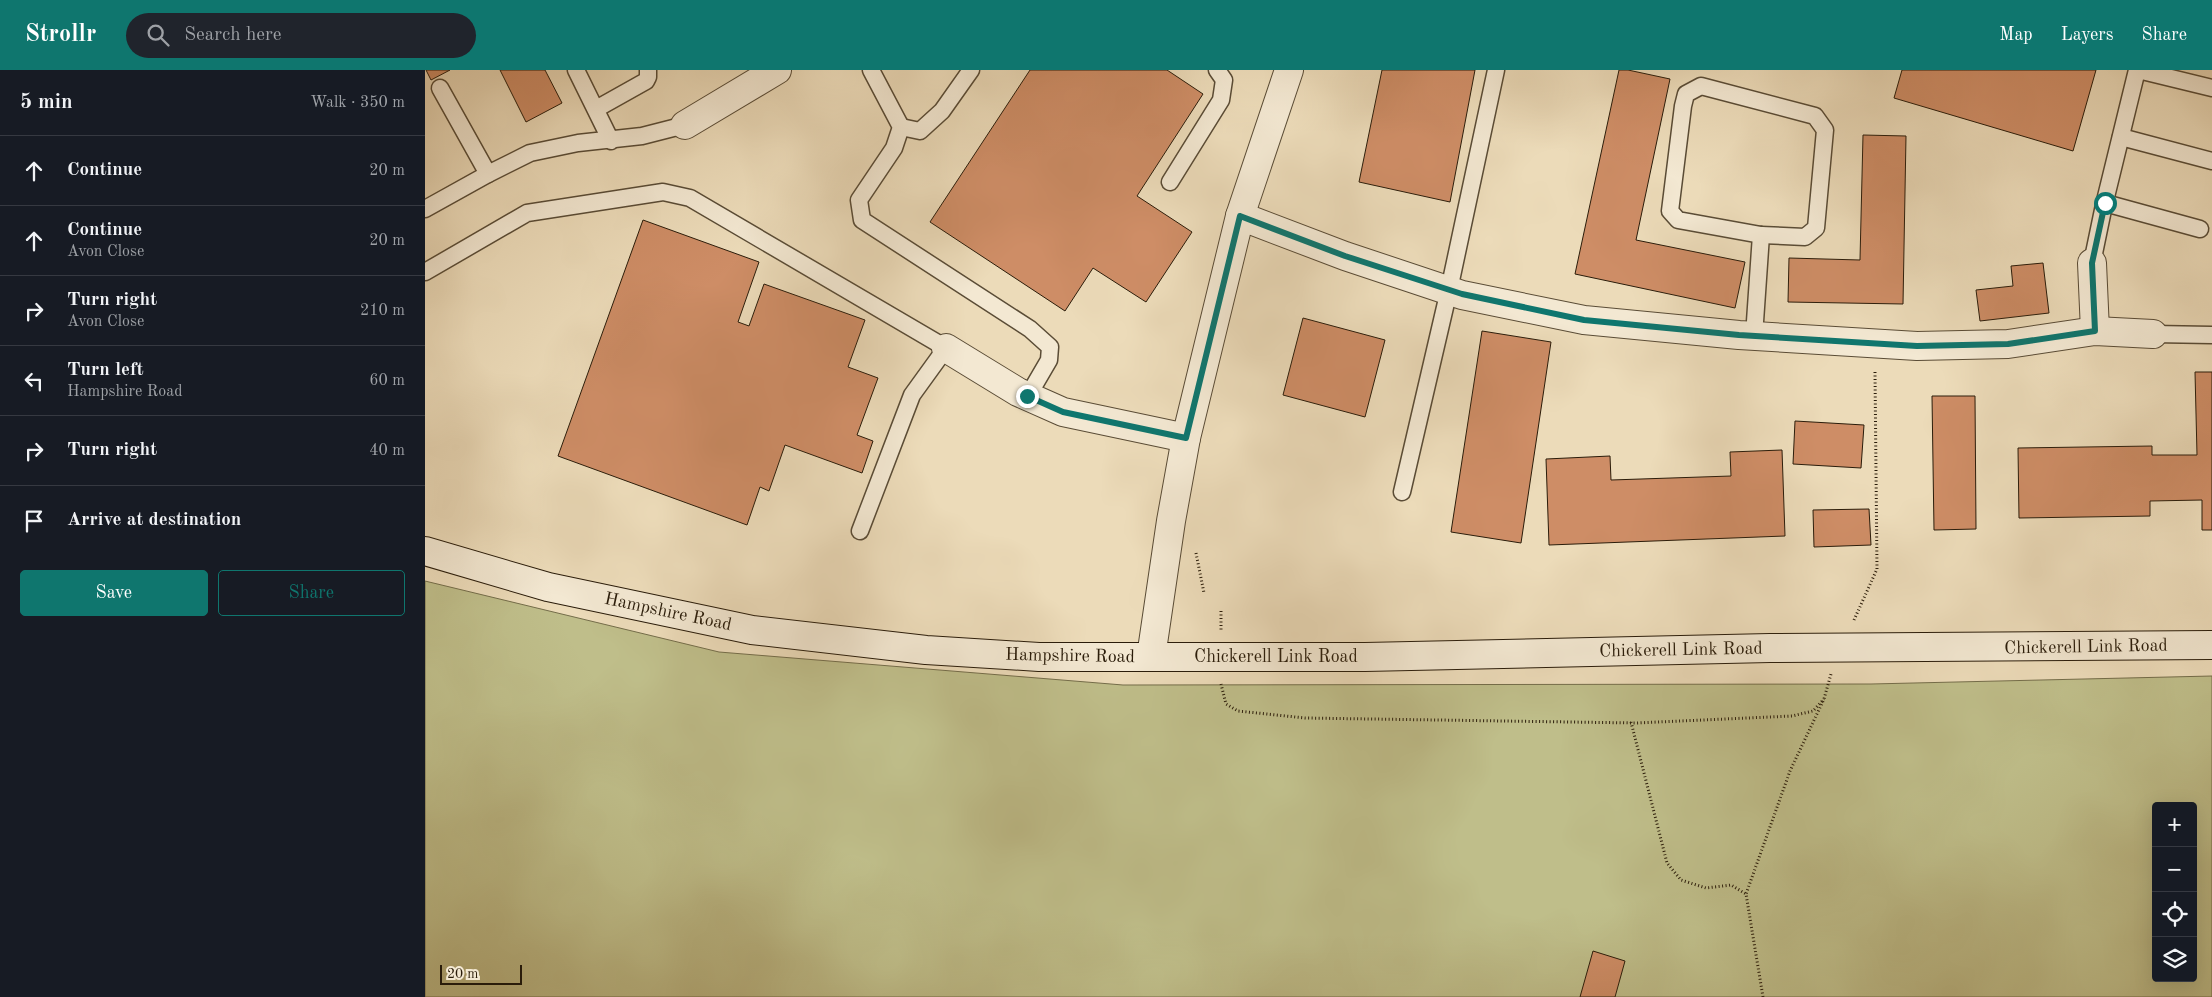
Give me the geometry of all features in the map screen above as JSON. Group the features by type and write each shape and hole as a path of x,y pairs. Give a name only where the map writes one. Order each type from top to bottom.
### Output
{"street":[{"path":"685,125 777,70"},
{"name":"Hampshire Road","path":"425,551 547,587 751,630 925,650 1039,657 1151,657 1171,521 1186,438 1240,216 1289,70"},
{"path":"1240,216 1345,256 1449,290 1584,320 1754,336 1917,346 2008,344 2095,331 2153,334"},
{"path":"2092,263 2095,331"},
{"path":"946,348 1027,396 1063,412 1186,438"},
{"name":"Chickerell Link Road","path":"1151,657 1365,657 1770,648 2212,645"}],"lane":[{"path":"576,70 611,141"},
{"path":"596,109 645,81 648,77 648,70"},
{"path":"871,70 901,127 894,148 859,200 862,220 1030,328 1050,347 1049,360 1027,396"},
{"path":"901,127 920,131 942,111 971,70"},
{"path":"1170,182 1221,100 1225,80 1217,70"},
{"path":"1402,492 1449,290 1496,70"},
{"path":"2092,263 2138,70 2212,88"},
{"path":"1701,86 1815,116 1825,130 1816,228 1805,237 1761,236 1678,220 1670,211 1683,106 1687,94 1701,86"},
{"path":"440,88 488,174"},
{"path":"425,209 530,153 578,143 611,141 642,136 685,125"},
{"path":"2121,137 2212,161"},
{"path":"425,272 527,213 663,192 689,198 946,348 912,396 860,531"},
{"path":"2105,203 2200,229"},
{"path":"1754,336 1761,236"},
{"path":"2153,334 2212,335"}],"path":[{"path":"1842,649 1877,569 1875,343"},
{"path":"1221,611 1221,690 1226,704 1238,711 1305,718 1631,722 1792,716 1813,711 1824,699 1790,771 1746,894 1763,997"},
{"path":"1631,722 1667,864 1681,880 1706,888 1731,885 1746,894"}],"shaded area":[{"path":"425,581 719,652 1123,685 1871,684 2212,676 2212,997 425,997"}],"building":[{"path":"426,70 450,70 431,80"},
{"path":"500,70 545,70 562,103 526,122"},
{"path":"1030,70 1167,70 1203,94 1137,196 1192,232 1146,302 1093,268 1065,311 930,222"},
{"path":"1382,70 1475,70 1450,202 1359,182"},
{"path":"1619,70 1628,70 1670,79 1636,240 1745,262 1735,308 1575,274"},
{"path":"1902,70 2096,70 2073,151 1894,98"},
{"path":"1863,135 1906,136 1903,304 1788,302 1789,258 1860,260"},
{"path":"643,220 759,262 738,322 749,326 764,284 865,320 848,367 878,378 857,435 873,441 862,473 785,445 769,491 760,487 747,525 558,456"},
{"path":"2043,263 2049,313 1980,321 1976,290 2013,286 2011,266"},
{"path":"1303,318 1385,340 1365,417 1283,395"},
{"path":"1482,331 1551,342 1521,543 1451,532"},
{"path":"2195,372 2212,372 2212,530 2202,530 2202,500 2150,501 2150,516 2019,518 2018,448 2152,446 2152,455 2197,455"},
{"path":"1932,396 1975,396 1976,529 1934,530"},
{"path":"1795,421 1864,425 1861,468 1793,464"},
{"path":"1782,450 1785,536 1549,545 1546,459 1610,456 1611,480 1731,476 1730,452"},
{"path":"1869,509 1871,545 1814,547 1813,510"},
{"path":"1593,951 1625,961 1615,997 1580,997"}],"route":[{"path":"1027,396 1063,412 1186,438 1240,216 1345,256 1462,294 1584,320 1739,335 1917,346 2008,344 2095,331 2092,263 2105,203"}]}
